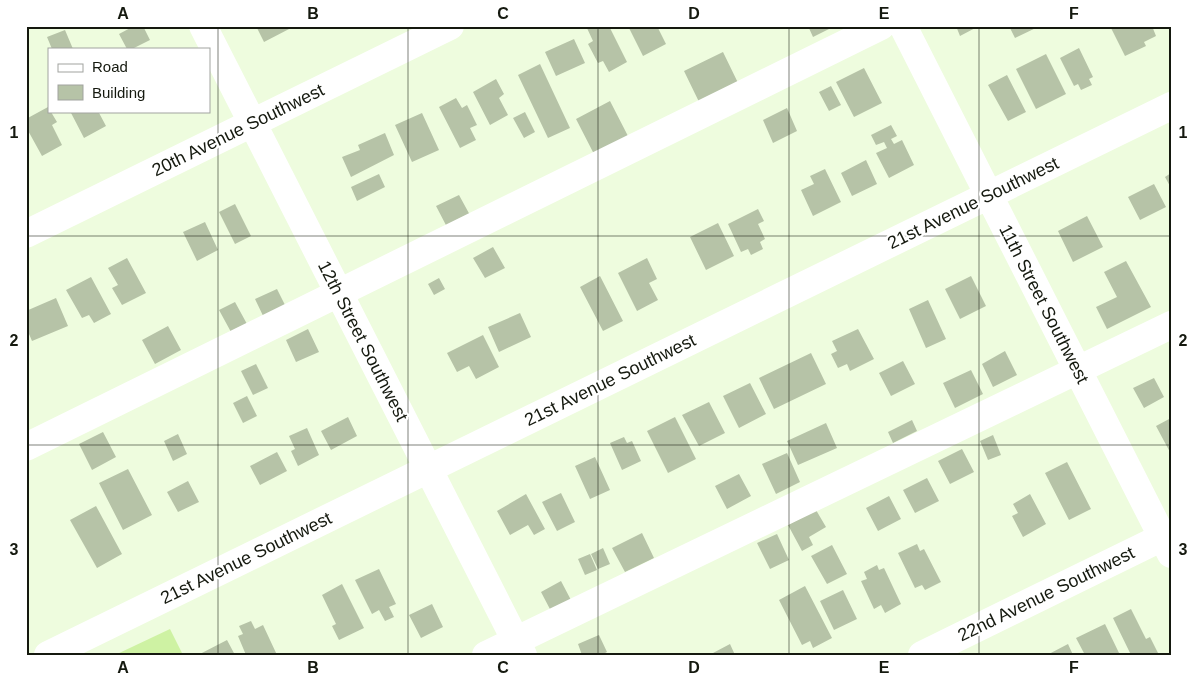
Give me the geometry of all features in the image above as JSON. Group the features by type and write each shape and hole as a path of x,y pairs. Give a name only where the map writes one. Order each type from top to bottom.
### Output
{"street":[{"name":"12th Street Southwest","path":"203,26 520,647"},
{"name":"20th Avenue Southwest","path":"26,234 450,26"},
{"path":"26,447 881,26"},
{"name":"11th Street Southwest","path":"903,26 1168,542"},
{"name":"21st Avenue Southwest","path":"48,655 1171,106"},
{"path":"486,655 520,647 1171,325"},
{"name":"22nd Avenue Southwest","path":"922,655 1168,542"}],"green space":[{"path":"170,629 183,655 115,655"}],"building":[{"path":"134,26 143,26 150,40 134,48 126,48 119,34"},
{"path":"256,26 290,26 291,28 264,42"},
{"path":"586,26 609,26 627,62 609,72 603,61 598,63 588,44 593,41"},
{"path":"628,26 657,26 666,44 643,56"},
{"path":"808,26 835,26 813,37"},
{"path":"956,26 979,26 960,36"},
{"path":"1009,26 1040,26 1015,38"},
{"path":"1114,26 1152,26 1156,36 1144,42 1146,46 1125,56 1111,28"},
{"path":"65,30 73,48 52,48 47,37"},
{"path":"574,39 585,63 556,76 545,52"},
{"path":"1079,48 1093,77 1089,79 1092,85 1081,90 1078,84 1074,86 1060,58"},
{"path":"723,52 740,87 701,106 684,71"},
{"path":"1046,54 1066,94 1036,109 1016,69"},
{"path":"540,64 570,128 548,138 518,75"},
{"path":"864,68 882,103 854,117 836,82"},
{"path":"1007,75 1026,112 1008,121 988,85"},
{"path":"496,79 504,94 499,98 508,115 490,125 473,92"},
{"path":"831,86 841,105 829,111 819,92"},
{"path":"456,98 462,108 467,105 477,125 470,128 476,140 460,148 439,107"},
{"path":"610,101 629,138 595,156 576,119"},
{"path":"48,107 48,112 51,112 57,122 52,125 62,145 42,156 26,127 26,119"},
{"path":"787,108 797,131 773,143 763,120"},
{"path":"71,112 99,112 106,126 84,138"},
{"path":"525,112 535,132 524,138 513,118"},
{"path":"422,113 439,150 412,162 395,125"},
{"path":"891,125 897,136 891,139 894,144 902,140 914,165 889,178 876,153 887,148 884,142 876,145 871,135"},
{"path":"385,133 394,155 351,177 342,157 360,150 358,145"},
{"path":"866,160 877,184 852,196 841,173"},
{"path":"825,169 841,202 813,216 801,190 814,184 810,176"},
{"path":"1171,173 1171,188 1165,177"},
{"path":"379,174 385,187 357,201 351,187"},
{"path":"1154,184 1166,207 1140,220 1128,197"},
{"path":"459,195 471,217 448,229 436,206"},
{"path":"235,204 251,236 235,244 219,212"},
{"path":"758,209 764,221 758,224 765,239 760,242 763,249 751,255 748,249 741,252 728,224"},
{"path":"1087,216 1103,247 1073,262 1058,231"},
{"path":"205,222 218,250 197,261 183,232"},
{"path":"718,223 734,256 706,270 690,237"},
{"path":"493,247 505,268 485,278 473,258"},
{"path":"127,258 146,293 122,305 112,288 118,285 108,268"},
{"path":"647,258 657,279 649,283 658,300 637,311 618,273"},
{"path":"1126,261 1151,307 1107,329 1096,307 1117,297 1104,272"},
{"path":"600,276 623,321 603,331 580,287"},
{"path":"971,276 986,306 960,319 945,289"},
{"path":"91,277 111,314 94,323 89,315 82,318 66,290"},
{"path":"439,278 445,289 434,295 428,284"},
{"path":"277,289 288,311 266,322 255,299"},
{"path":"56,298 68,326 32,341 26,327 26,311"},
{"path":"928,300 946,339 926,348 909,309"},
{"path":"235,302 247,324 231,332 219,310"},
{"path":"520,313 531,337 499,352 488,327"},
{"path":"168,326 181,350 155,364 142,340"},
{"path":"308,329 319,352 296,362 286,340"},
{"path":"858,329 874,359 850,371 847,364 838,368 831,354 837,351 832,341"},
{"path":"483,335 499,367 476,379 469,366 457,372 447,353"},
{"path":"1005,351 1017,375 993,387 982,364"},
{"path":"811,353 826,384 774,409 759,378"},
{"path":"903,361 915,384 891,396 879,373"},
{"path":"256,364 268,388 253,395 241,371"},
{"path":"971,370 983,394 955,408 943,383"},
{"path":"1154,378 1164,397 1144,408 1133,388"},
{"path":"750,383 766,414 739,428 723,396"},
{"path":"247,396 257,416 243,423 233,403"},
{"path":"709,402 725,433 699,446 682,415"},
{"path":"348,417 357,436 331,450 321,431"},
{"path":"675,417 696,459 668,473 647,431"},
{"path":"1171,418 1171,454 1156,426"},
{"path":"912,420 917,431 893,443 888,432"},
{"path":"826,423 837,448 798,465 787,441"},
{"path":"307,428 319,455 298,466 291,451 295,449 289,436"},
{"path":"103,432 116,457 92,470 79,444"},
{"path":"178,434 187,454 173,461 164,441"},
{"path":"993,435 1001,455 988,460 980,441"},
{"path":"624,437 627,443 632,441 641,461 622,470 610,443"},
{"path":"962,449 974,472 950,484 938,461"},
{"path":"277,452 287,471 260,485 250,466"},
{"path":"787,453 800,482 776,494 762,464"},
{"path":"595,457 610,490 590,499 575,466"},
{"path":"1067,462 1091,509 1069,520 1045,473"},
{"path":"128,469 152,515 123,530 99,483"},
{"path":"739,474 751,496 727,509 715,486"},
{"path":"927,478 939,501 915,513 903,490"},
{"path":"188,481 199,502 178,512 167,492"},
{"path":"561,493 575,522 557,531 542,502"},
{"path":"526,494 545,529 534,535 528,525 510,535 497,511"},
{"path":"1030,494 1046,524 1023,537 1012,516 1018,513 1013,504"},
{"path":"889,496 901,519 878,531 866,508"},
{"path":"96,506 122,554 97,568 70,520"},
{"path":"816,510 826,527 809,537 813,545 802,551 788,525"},
{"path":"642,533 654,558 625,572 612,548"},
{"path":"777,534 789,560 770,569 757,543"},
{"path":"917,544 920,551 924,549 941,582 925,590 922,585 915,588 898,553"},
{"path":"832,545 847,574 827,584 811,556"},
{"path":"603,548 610,564 598,569 591,554"},
{"path":"590,554 597,570 585,575 578,559"},
{"path":"877,565 879,570 884,568 901,604 885,613 881,605 874,609 861,581 867,579 864,572"},
{"path":"379,569 396,604 389,607 394,617 385,621 379,610 372,614 355,580"},
{"path":"561,581 572,602 552,613 541,592"},
{"path":"342,584 364,628 339,640 332,626 336,624 322,595"},
{"path":"805,586 832,638 813,648 810,641 802,645 779,600"},
{"path":"843,590 857,619 834,630 820,601"},
{"path":"432,604 443,627 421,638 409,615"},
{"path":"1131,609 1146,639 1150,637 1159,655 1131,655 1113,618"},
{"path":"251,621 255,629 263,625 277,655 246,655 238,636 243,634 239,626"},
{"path":"1105,624 1120,655 1085,655 1076,638"},
{"path":"599,635 607,652 601,655 582,655 578,644"},
{"path":"227,640 235,655 198,655"},
{"path":"730,644 735,655 714,655 713,653"},
{"path":"1068,644 1073,655 1047,655"}]}
